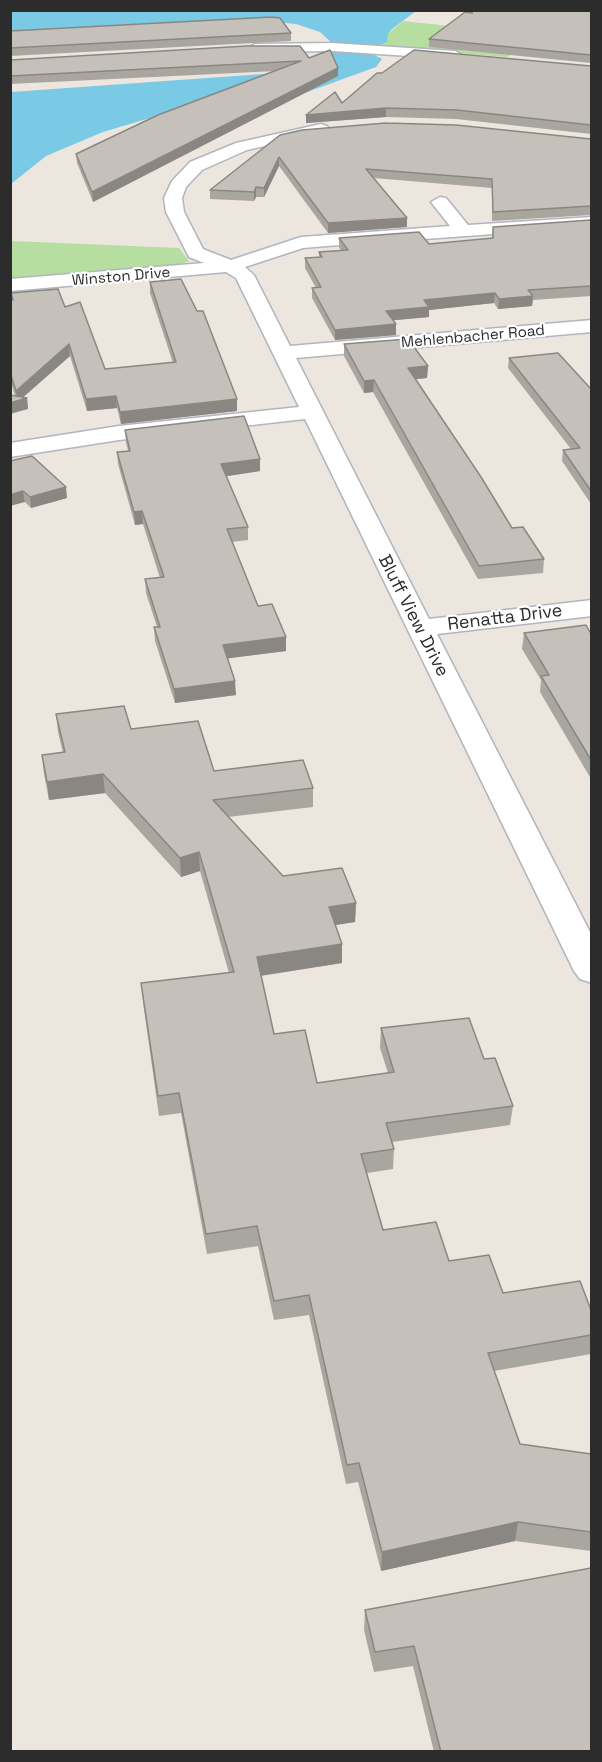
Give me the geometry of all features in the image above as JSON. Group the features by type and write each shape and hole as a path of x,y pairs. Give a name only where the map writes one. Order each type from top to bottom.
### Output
{"street":[{"path":"246,48 332,47 473,57"},
{"path":"230,266 196,253 175,212 173,198 178,185 196,166 242,146 302,131 342,126"},
{"path":"440,202 463,231"},
{"name":"Winston Drive","path":"10,285 230,266 301,243 591,222"},
{"name":"Bluff View Drive","path":"230,266 244,275 418,628 589,960"},
{"name":"Mehlenbacher Road","path":"283,353 591,326"},
{"path":"10,450 119,433 310,412"},
{"name":"Renatta Drive","path":"418,628 591,608"}],"green space":[{"path":"403,21 532,35 508,57 373,47"},
{"path":"11,241 179,248 189,261 174,267 11,280"}],"water":[{"path":"11,11 416,11 392,29 388,34 387,42 373,47 369,52 382,59 376,67 299,95 167,113 103,132 46,156 11,184 11,92 277,73 327,52 334,45 320,32 296,24 266,21 11,35"}],"building":[{"path":"473,10 591,10 591,55 429,39 465,12 472,13"},
{"path":"280,18 291,33 10,48 10,31"},
{"path":"246,46 300,46 309,58 330,50 338,68 92,192 76,154 158,115 301,61 10,76 10,60"},
{"path":"414,50 591,66 591,125 457,110 386,108 306,115 335,92 342,103 377,73 382,73"},
{"path":"386,123 456,125 591,139 591,206 493,212 492,179 366,169 407,218 328,223 279,157 264,188 256,187 254,192 210,190 280,135 302,130"},
{"path":"591,220 591,286 528,290 533,296 499,299 495,293 424,300 429,307 386,311 396,324 335,330 312,288 321,287 305,258 322,257 319,252 348,250 339,238 419,232 429,244 493,238 493,227"},
{"path":"181,279 197,311 203,311 237,399 120,412 116,396 86,399 69,344 16,391 10,372 10,300 13,300 11,293 58,289 65,307 80,302 105,369 176,362 150,282"},
{"path":"408,339 428,366 408,368 481,477 512,528 523,527 544,559 479,566 374,380 364,381 344,344"},
{"path":"558,353 591,389 591,491 563,450 580,448 509,358"},
{"path":"10,395 27,398 10,403"},
{"path":"244,416 260,459 221,464 248,527 227,529 258,606 272,604 286,637 223,645 235,681 174,689 154,627 160,627 145,579 164,577 142,511 134,512 117,452 130,451 125,430"},
{"path":"32,456 66,487 30,497 23,491 10,495 10,461"},
{"path":"586,625 591,634 591,760 541,676 549,675 524,633"},
{"path":"124,706 131,729 198,721 214,771 303,760 313,788 213,800 283,876 342,868 356,903 329,907 342,944 257,957 274,1034 305,1030 317,1083 394,1072 381,1028 469,1018 484,1059 495,1058 513,1106 386,1123 394,1149 361,1154 383,1230 436,1222 449,1261 489,1255 503,1293 580,1281 591,1310 591,1335 488,1353 520,1444 591,1454 591,1532 518,1522 382,1552 359,1463 347,1465 309,1295 274,1301 257,1226 206,1234 179,1093 158,1096 141,983 234,972 199,852 180,858 103,774 47,782 42,755 65,752 56,714"},
{"path":"591,1568 591,1752 441,1752 414,1646 375,1652 365,1610"}]}
